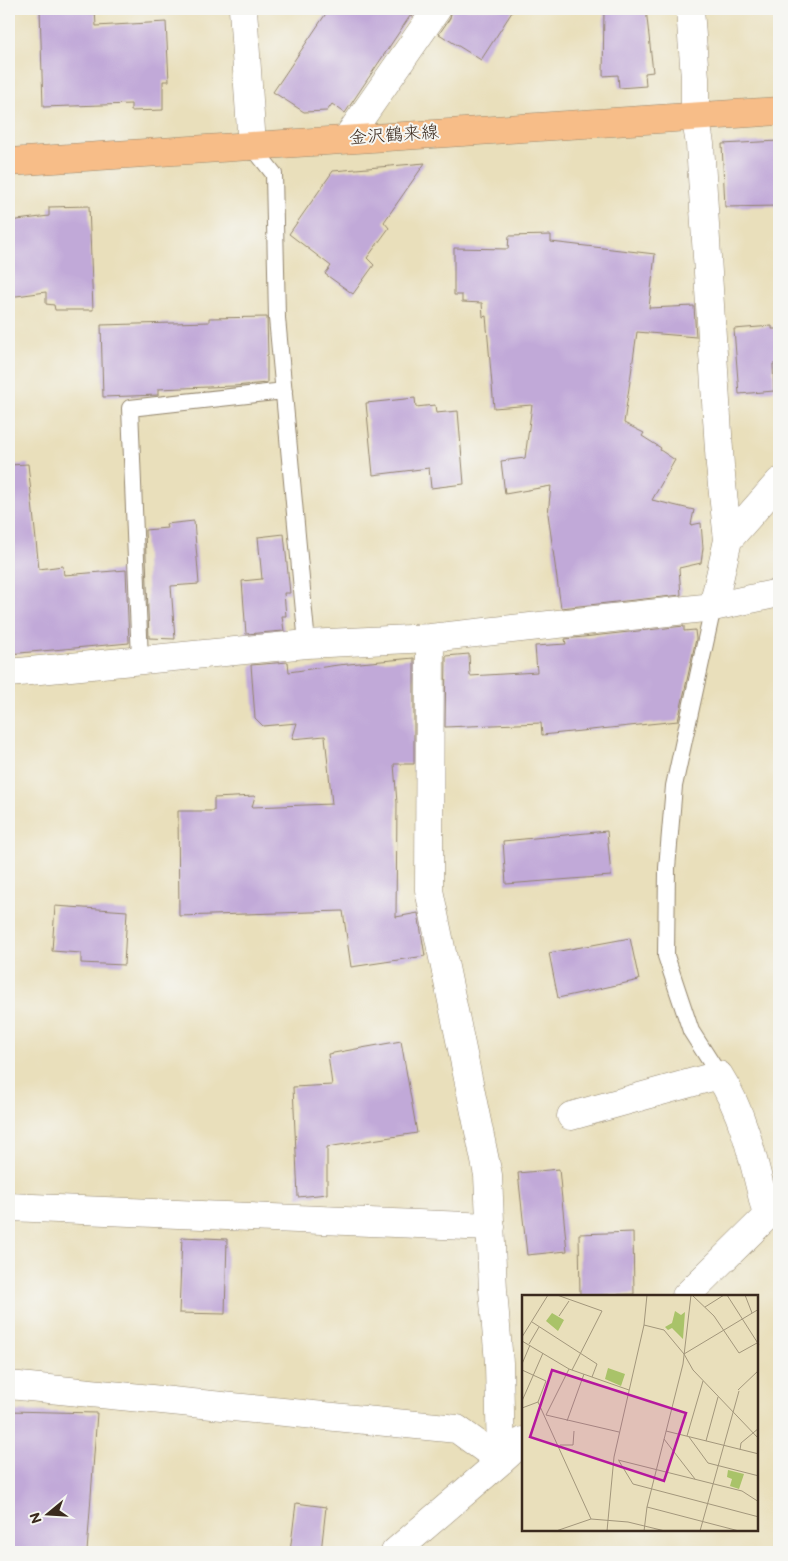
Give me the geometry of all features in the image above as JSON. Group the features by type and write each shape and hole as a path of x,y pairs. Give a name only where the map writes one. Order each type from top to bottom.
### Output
{"main road":[{"name":"金沢鶴来線","path":"9,162 347,138 779,111"}],"street":[{"path":"243,9 252,146"},
{"path":"347,138 436,9"},
{"path":"690,9 695,78 695,115 700,144 720,466 728,540 713,608"},
{"path":"728,540 779,482"},
{"path":"9,673 306,644 430,638 713,608 779,593"},
{"path":"430,638 429,890 488,1175 493,1290 499,1363 501,1462"},
{"path":"571,1116 719,1075 727,1088 743,1127 773,1212 687,1295"},
{"path":"9,1207 491,1227"},
{"path":"9,1385 457,1429 501,1462"},
{"path":"395,1552 522,1442"}],"lane":[{"path":"252,146 274,174 277,318 306,644"},
{"path":"140,660 130,408 284,391"},
{"path":"713,608 674,786 667,868 666,956 691,1031 719,1075"}],"building":[{"path":"40,9 95,9 96,26 166,22 169,81 163,81 163,110 131,111 131,104 43,107"},
{"path":"329,9 418,9 412,17 410,16 345,113 332,104 327,111 304,112 273,92"},
{"path":"452,9 514,9 481,60 439,34 450,18"},
{"path":"604,9 646,9 653,72 645,73 646,86 619,88 618,75 603,76"},
{"path":"779,141 779,206 725,207 722,144"},
{"path":"425,163 384,222 389,228 367,258 374,265 353,294 325,274 331,266 289,234 333,171"},
{"path":"89,206 93,310 55,310 54,305 46,304 46,292 9,297 9,221 49,216 49,207"},
{"path":"551,235 551,242 655,254 649,308 694,306 696,337 637,332 624,423 644,433 642,436 675,460 652,500 694,510 691,525 701,523 703,548 701,563 679,568 681,595 561,608 548,514 551,486 505,494 501,461 525,458 532,405 494,408 486,316 483,317 482,303 462,302 462,295 454,295 454,248 508,249 509,236"},
{"path":"267,317 267,383 158,389 158,395 103,397 101,325 209,322 209,318"},
{"path":"772,326 772,329 779,329 779,364 773,364 774,391 739,394 734,329"},
{"path":"415,398 416,407 435,405 436,413 458,411 464,484 431,488 429,468 373,475 366,403"},
{"path":"28,464 39,569 63,566 64,575 126,570 129,643 9,654 9,465"},
{"path":"194,521 199,584 171,586 175,639 149,638 145,530 167,528 166,524"},
{"path":"284,534 290,593 284,593 286,616 282,616 284,631 246,634 242,581 262,579 258,537"},
{"path":"684,626 684,631 695,630 696,639 678,721 542,735 541,723 445,727 446,656 469,654 470,676 537,672 535,646 566,644 565,639"},
{"path":"414,658 414,764 394,764 397,803 396,917 418,913 425,956 351,967 343,911 179,916 178,811 214,811 214,798 255,796 252,807 332,804 325,736 292,739 297,723 263,726 255,718 251,665 288,662 289,672 338,665"},
{"path":"607,831 611,876 506,884 503,841"},
{"path":"55,906 127,911 124,965 81,963 81,953 52,951"},
{"path":"630,938 639,980 558,998 549,953"},
{"path":"401,1041 417,1133 327,1147 327,1194 298,1197 293,1087 332,1085 328,1054"},
{"path":"559,1169 567,1251 527,1255 518,1173"},
{"path":"633,1232 634,1294 580,1295 579,1234"},
{"path":"182,1237 227,1239 225,1314 179,1313"},
{"path":"9,1411 97,1413 87,1552 9,1552"},
{"path":"296,1503 326,1507 321,1552 290,1552"}]}
